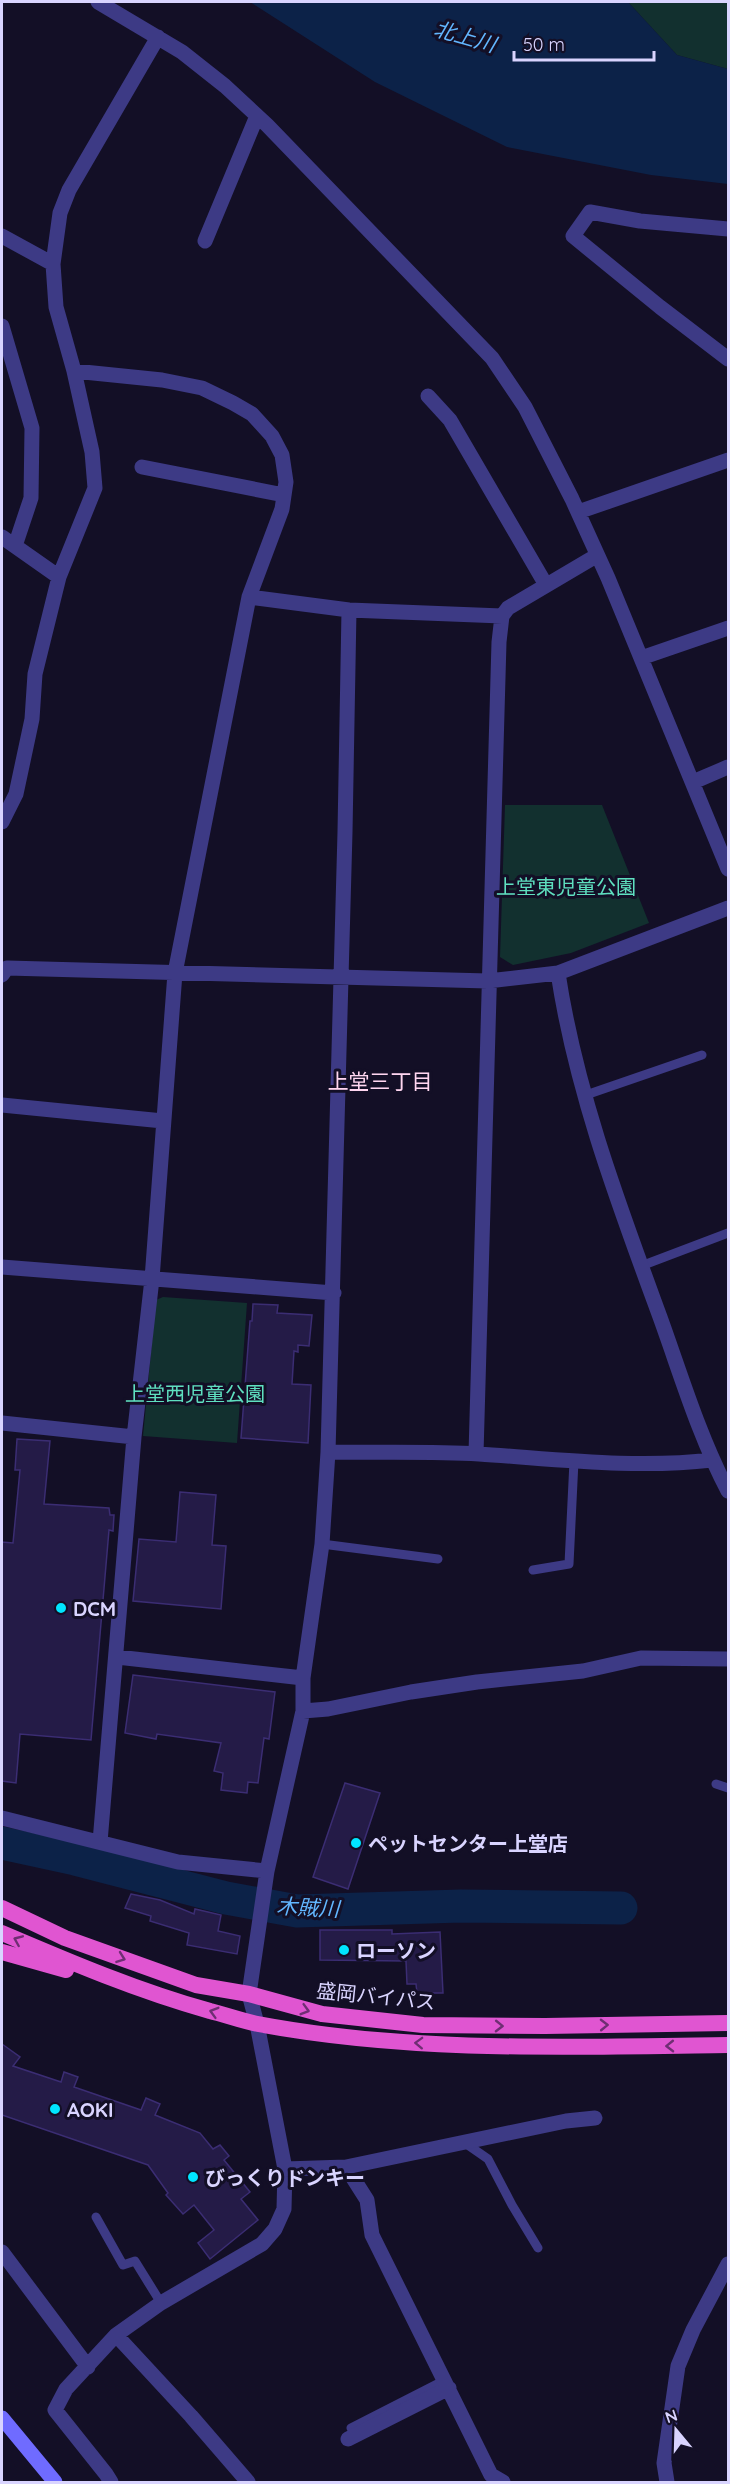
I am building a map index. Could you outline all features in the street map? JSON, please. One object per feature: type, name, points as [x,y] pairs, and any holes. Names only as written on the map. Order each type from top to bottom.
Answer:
[{"type":"highway","name":"盛岡バイパス","points":[[2,1908],[66,1938],[195,1985],[249,1994],[322,2014],[423,2025],[729,2023]]},
{"type":"highway","points":[[2,1933],[81,1967],[171,2000]]},
{"type":"highway","points":[[2,1952],[257,2024],[395,2042],[519,2048],[729,2045]]},
{"type":"main road","points":[[2,2418],[55,2482]]},
{"type":"street","points":[[98,2],[158,37],[225,86],[257,116],[492,358],[525,407],[578,512],[596,556],[608,578],[729,869]]},
{"type":"street","points":[[2,822],[16,794],[32,719],[35,674],[59,576],[95,488],[92,452],[74,371],[56,307],[53,264],[60,213],[69,190],[158,37]]},
{"type":"street","points":[[205,241],[257,116]]},
{"type":"street","points":[[729,229],[640,222],[590,212],[573,236],[660,307],[729,359]]},
{"type":"street","points":[[2,236],[53,264]]},
{"type":"street","points":[[2,326],[32,428],[31,498],[15,546]]},
{"type":"street","points":[[74,371],[162,380],[202,388],[252,414],[272,436],[282,455],[286,482],[282,509],[249,597],[175,973],[152,1279],[134,1437],[100,1842]]},
{"type":"street","points":[[428,396],[450,420],[546,585]]},
{"type":"street","points":[[578,512],[729,460]]},
{"type":"street","points":[[142,467],[284,495]]},
{"type":"street","points":[[2,537],[59,576]]},
{"type":"street","points":[[476,1454],[498,642],[502,616],[508,608],[596,556]]},
{"type":"street","points":[[249,597],[349,610],[502,616]]},
{"type":"street","points":[[111,2482],[55,2410],[66,2389],[116,2335],[161,2303],[262,2244],[274,2229],[284,2209],[285,2169],[249,1994],[267,1871],[303,1711],[303,1678],[322,1544],[334,1293],[349,610]]},
{"type":"street","points":[[641,658],[729,628]]},
{"type":"street","points":[[693,782],[729,767]]},
{"type":"street","points":[[2,975],[6,968],[488,981],[558,973],[729,908]]},
{"type":"street","points":[[558,973],[566,1028],[584,1096],[641,1266],[712,1460],[729,1491]]},
{"type":"street","points":[[2,1106],[164,1121]]},
{"type":"street","points":[[2,1267],[334,1293]]},
{"type":"street","points":[[2,1423],[134,1437]]},
{"type":"street","points":[[328,1452],[476,1454],[574,1461],[677,1464],[712,1460]]},
{"type":"street","points":[[117,1657],[303,1678]]},
{"type":"street","points":[[303,1711],[328,1709],[444,1687],[583,1671],[641,1658],[729,1659]]},
{"type":"street","points":[[2,1818],[178,1862],[267,1871]]},
{"type":"street","points":[[285,2169],[346,2167],[566,2121],[595,2118]]},
{"type":"street","points":[[346,2167],[367,2200],[372,2235],[491,2475],[502,2482]]},
{"type":"street","points":[[2,2252],[88,2367]]},
{"type":"street","points":[[667,2482],[663,2463],[678,2366],[693,2330],[729,2264]]},
{"type":"street","points":[[116,2335],[248,2482]]},
{"type":"street","points":[[349,2433],[447,2384]]},
{"type":"lane","points":[[584,1096],[702,1055]]},
{"type":"lane","points":[[641,1266],[728,1233]]},
{"type":"lane","points":[[533,1570],[569,1564],[574,1461]]},
{"type":"lane","points":[[322,1544],[438,1558]]},
{"type":"lane","points":[[716,1784],[729,1788]]},
{"type":"lane","points":[[465,2143],[488,2158],[512,2205],[538,2248]]},
{"type":"lane","points":[[96,2217],[123,2265],[135,2260],[161,2303]]},
{"type":"green space","points":[[628,2],[728,2],[728,69],[677,55]]},
{"type":"green space","name":"上堂東児童公園","points":[[505,805],[602,805],[649,923],[571,953],[513,965],[500,957]]},
{"type":"green space","name":"上堂西児童公園","points":[[163,1297],[247,1303],[237,1443],[143,1436],[156,1300]]},
{"type":"water","name":"北上川","points":[[250,2],[628,2],[677,55],[728,69],[728,184],[651,175],[507,147],[375,82]]},
{"type":"building","points":[[253,1304],[278,1305],[277,1313],[312,1315],[309,1346],[298,1345],[298,1352],[294,1351],[292,1384],[311,1385],[308,1443],[241,1438]]},
{"type":"building","points":[[17,1439],[50,1441],[44,1504],[109,1508],[110,1515],[114,1515],[113,1531],[109,1530],[91,1740],[20,1734],[16,1783],[2,1781],[2,1542],[13,1543],[20,1470],[15,1470]]},
{"type":"building","points":[[180,1492],[216,1495],[212,1545],[226,1546],[221,1609],[133,1601],[139,1539],[176,1542]]},
{"type":"building","points":[[133,1675],[275,1692],[269,1739],[264,1738],[258,1783],[248,1782],[247,1793],[221,1790],[223,1773],[214,1771],[221,1743],[157,1734],[156,1739],[125,1733]]},
{"type":"building","points":[[345,1783],[380,1793],[348,1889],[313,1877]]},
{"type":"building","points":[[131,1894],[160,1900],[194,1914],[195,1909],[221,1915],[218,1931],[240,1936],[237,1954],[187,1945],[189,1933],[150,1921],[151,1916],[125,1908]]},
{"type":"building","points":[[320,1930],[392,1930],[392,1934],[440,1932],[443,1993],[417,1993],[416,1984],[407,1984],[406,1961],[320,1960]]},
{"type":"building","points":[[2,2044],[20,2057],[13,2066],[61,2082],[64,2072],[78,2077],[74,2087],[141,2110],[146,2098],[160,2104],[155,2115],[200,2133],[213,2149],[220,2145],[229,2156],[224,2160],[250,2192],[241,2199],[258,2220],[210,2259],[198,2243],[214,2230],[194,2205],[183,2214],[166,2195],[168,2193],[148,2165],[2,2115]]},
{"type":"waterway","name":"木賊川","points":[[2,1843],[75,1859],[226,1898],[297,1911],[461,1906],[621,1908]]},
{"type":"place","name":"DCM","points":[[61,1608]]},
{"type":"place","name":"ペットセンター上堂店","points":[[356,1843]]},
{"type":"place","name":"ローソン","points":[[344,1950]]},
{"type":"place","name":"AOKI","points":[[55,2109]]},
{"type":"place","name":"びっくりドンキー","points":[[193,2177]]},
{"type":"district","name":"上堂三丁目","points":[[380,1081]]}]
